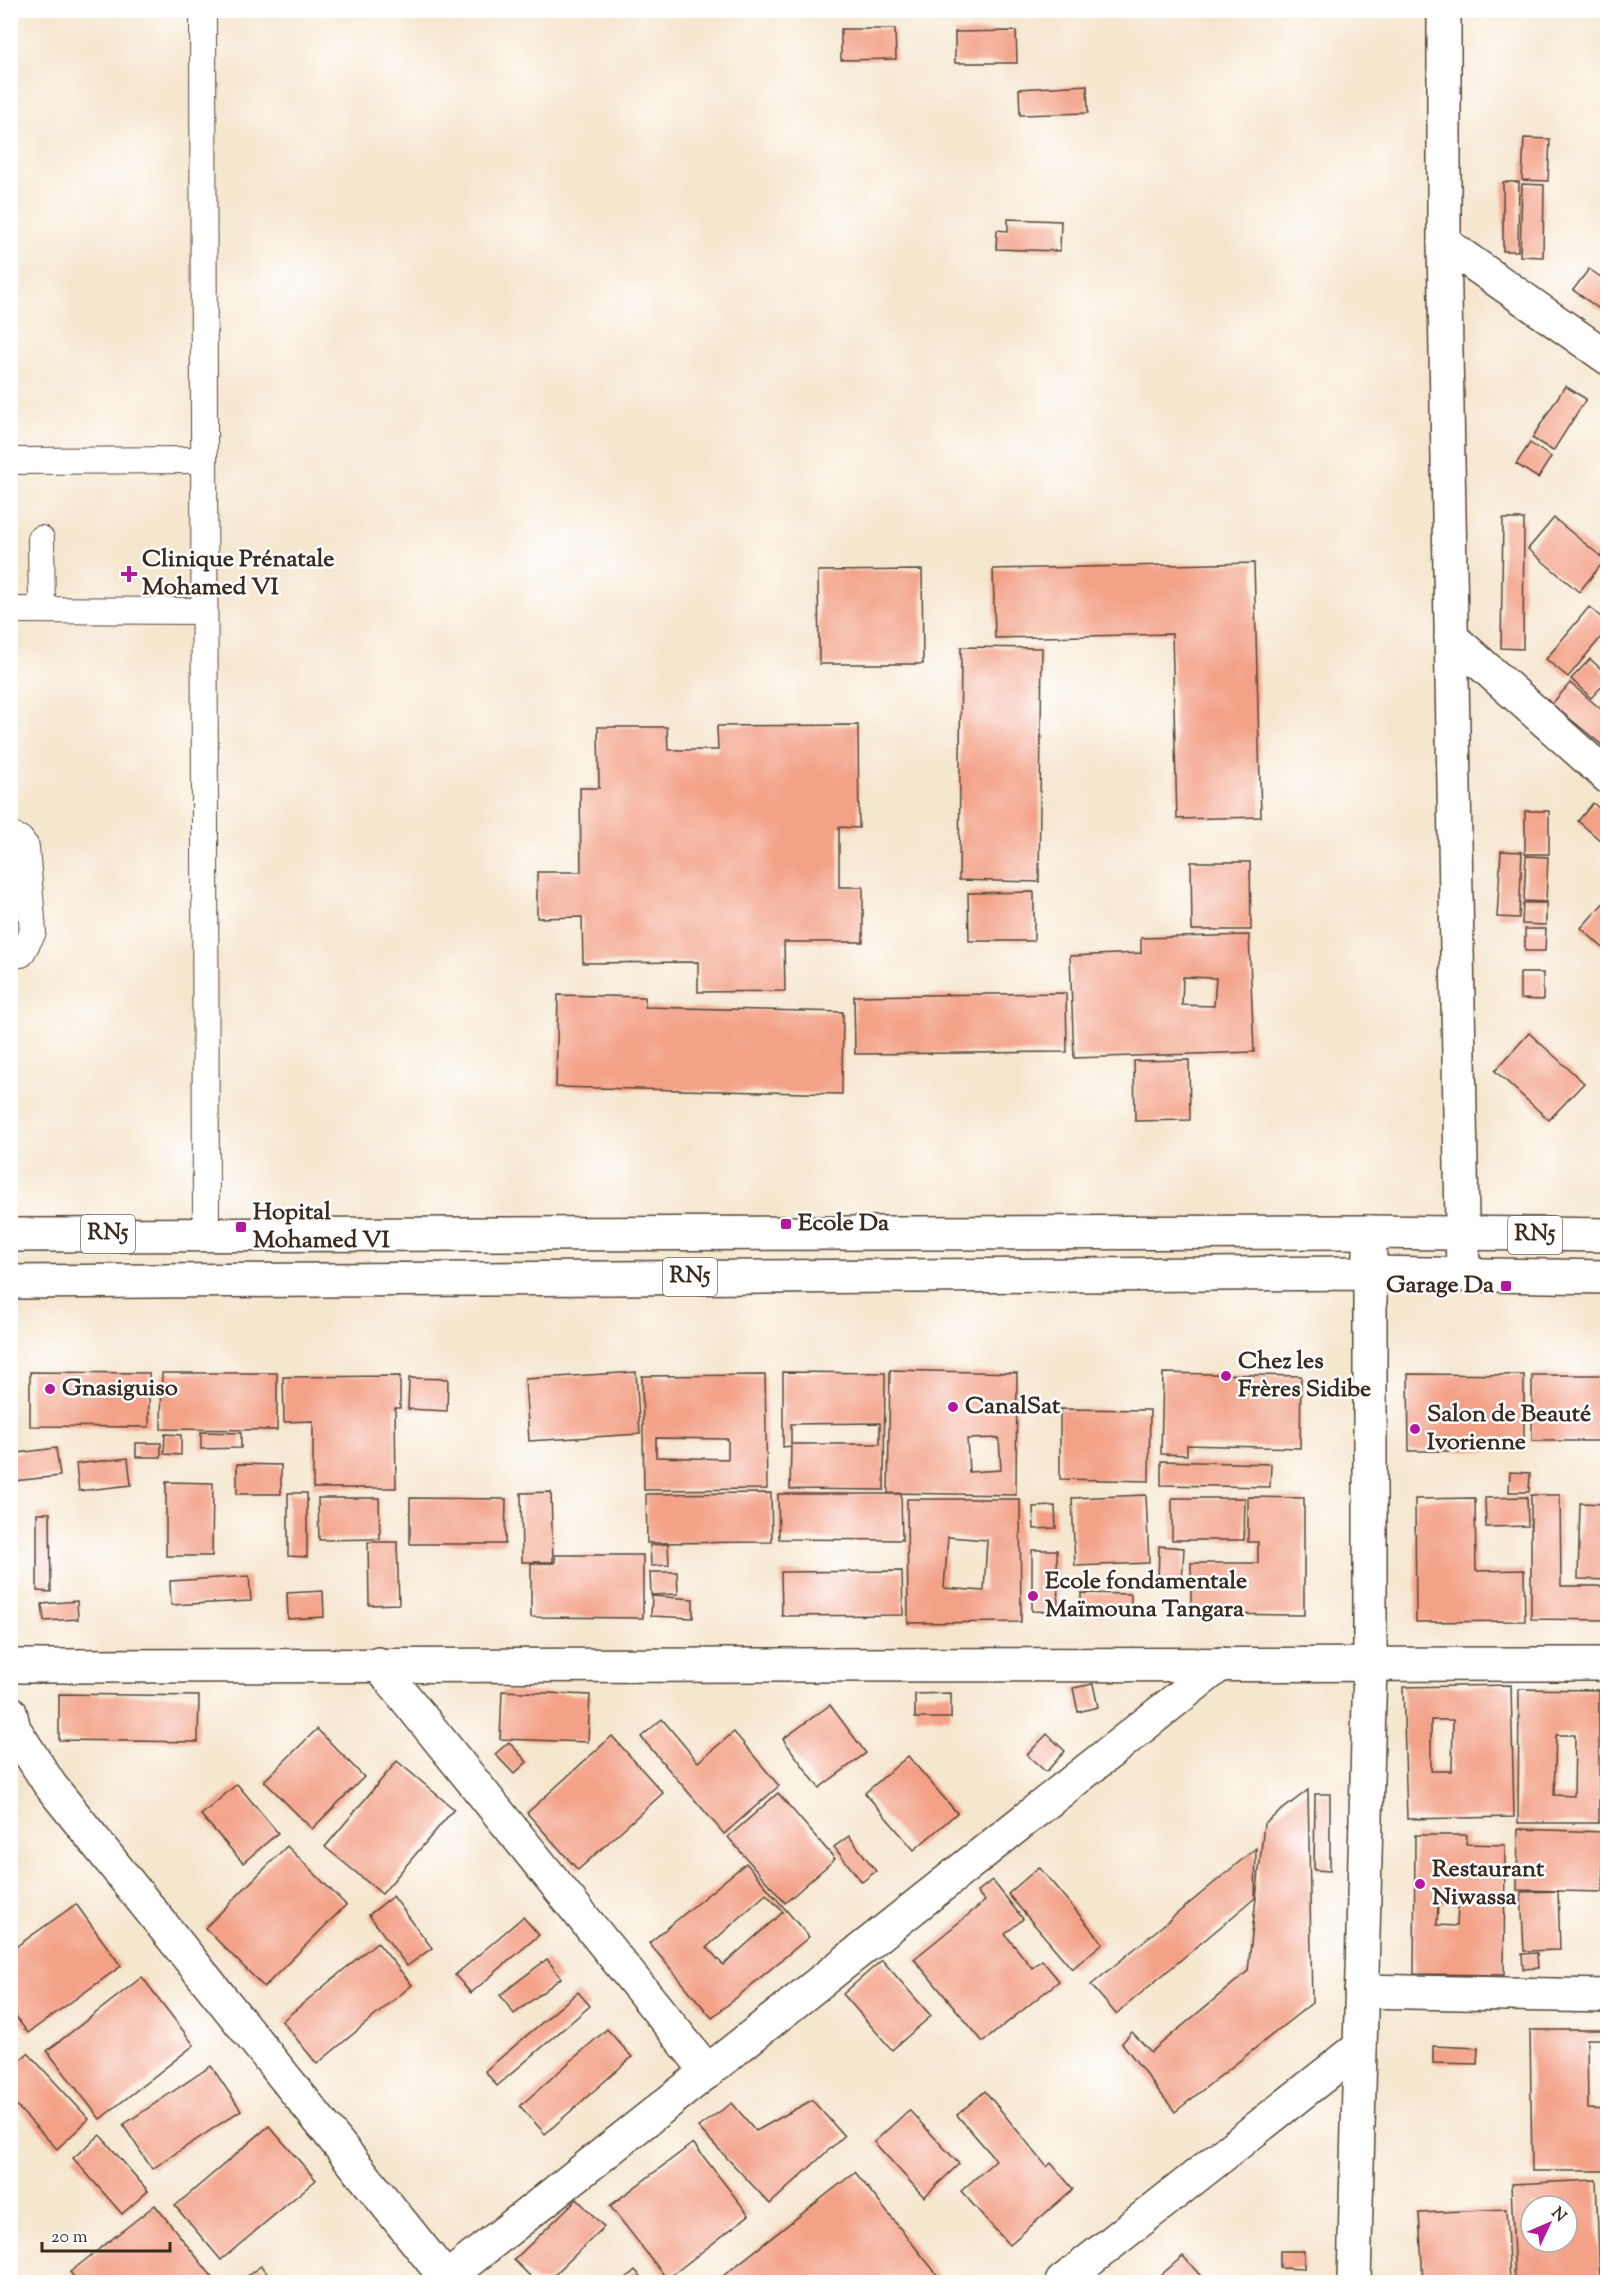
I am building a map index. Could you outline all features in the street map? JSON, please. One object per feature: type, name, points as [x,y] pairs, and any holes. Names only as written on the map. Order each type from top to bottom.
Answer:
[{"type":"main road","points":[[1444,10],[1444,243],[1463,1275]]},
{"type":"main road","points":[[1444,243],[1608,358]]},
{"type":"main road","points":[[1451,637],[1608,777]]},
{"type":"main road","points":[[1354,2283],[1370,1664],[1370,1232]]},
{"type":"main road","name":"RN5","points":[[10,1235],[1370,1232],[1608,1235]]},
{"type":"main road","name":"RN5","points":[[10,1282],[1370,1273],[1608,1277]]},
{"type":"main road","points":[[378,1664],[708,2072]]},
{"type":"main road","points":[[10,1712],[14,1728],[50,1785],[446,2281],[1221,1664]]},
{"type":"main road","points":[[10,1666],[1608,1664]]},
{"type":"main road","points":[[1361,1991],[1608,1996]]},
{"type":"main road","points":[[1062,2283],[1360,2047]]},
{"type":"lane","points":[[203,10],[206,1234]]},
{"type":"lane","points":[[10,461],[204,460]]},
{"type":"lane","points":[[41,539],[42,610]]},
{"type":"lane","points":[[10,610],[204,611]]},
{"type":"lane","points":[[10,835],[21,839],[26,847],[33,933],[21,954],[10,954]]},
{"type":"building","points":[[841,29],[895,29],[896,59],[841,60]]},
{"type":"building","points":[[1016,31],[1017,63],[955,63],[955,32]]},
{"type":"building","points":[[1087,85],[1088,113],[1020,115],[1019,89]]},
{"type":"building","points":[[1524,138],[1550,139],[1548,181],[1522,180]]},
{"type":"building","points":[[1503,182],[1519,182],[1518,251],[1503,251]]},
{"type":"building","points":[[1522,184],[1544,185],[1543,257],[1520,256]]},
{"type":"building","points":[[1008,219],[1061,221],[1060,251],[996,249],[997,230],[1008,231]]},
{"type":"building","points":[[1589,269],[1608,282],[1608,315],[1573,290]]},
{"type":"building","points":[[1565,386],[1586,399],[1553,451],[1532,438]]},
{"type":"building","points":[[1530,443],[1551,457],[1538,478],[1516,464]]},
{"type":"building","points":[[1554,518],[1605,560],[1579,592],[1528,549]]},
{"type":"building","points":[[1503,519],[1524,519],[1523,649],[1501,648]]},
{"type":"building","points":[[1254,563],[1261,817],[1177,819],[1172,634],[995,638],[993,569]]},
{"type":"building","points":[[922,570],[923,664],[819,664],[818,571]]},
{"type":"building","points":[[1589,607],[1608,623],[1608,629],[1568,677],[1546,659]]},
{"type":"building","points":[[961,647],[1042,648],[1039,882],[959,880]]},
{"type":"building","points":[[1590,659],[1608,675],[1608,680],[1591,698],[1571,679]]},
{"type":"building","points":[[1570,683],[1608,715],[1608,750],[1552,704]]},
{"type":"building","points":[[858,725],[859,828],[839,827],[839,887],[863,887],[863,942],[784,942],[785,991],[698,992],[698,962],[583,963],[582,917],[537,918],[537,872],[581,872],[580,788],[599,788],[598,727],[667,727],[668,750],[718,750],[717,726]]},
{"type":"building","points":[[1593,803],[1608,816],[1608,847],[1578,821]]},
{"type":"building","points":[[1525,811],[1549,811],[1549,854],[1525,854]]},
{"type":"building","points":[[1501,851],[1522,852],[1519,918],[1497,917]]},
{"type":"building","points":[[1526,856],[1548,857],[1546,902],[1524,901]]},
{"type":"building","points":[[1191,862],[1250,862],[1251,930],[1192,930]]},
{"type":"building","points":[[1034,892],[1034,941],[969,941],[968,893]]},
{"type":"building","points":[[1608,898],[1608,943],[1603,948],[1581,928]]},
{"type":"building","points":[[1523,903],[1546,903],[1546,925],[1522,924]]},
{"type":"building","points":[[1525,929],[1546,929],[1545,951],[1525,951]]},
{"type":"building","points":[[1249,935],[1254,1052],[1074,1058],[1070,956],[1141,953],[1141,938]],"holes":[[[1183,977],[1216,978],[1214,1006],[1182,1005]]]},
{"type":"building","points":[[1520,973],[1543,973],[1543,1000],[1520,999]]},
{"type":"building","points":[[1066,993],[1067,1052],[855,1054],[854,996]]},
{"type":"building","points":[[558,995],[645,997],[645,1007],[843,1012],[842,1094],[556,1087]]},
{"type":"building","points":[[1529,1033],[1584,1083],[1549,1120],[1495,1071]]},
{"type":"building","points":[[1189,1060],[1190,1120],[1135,1121],[1134,1061]]},
{"type":"building","points":[[890,1370],[1017,1373],[1016,1495],[888,1493]],"holes":[[[999,1438],[1001,1470],[969,1472],[967,1439]]]},
{"type":"building","points":[[30,1372],[149,1373],[149,1427],[30,1426]]},
{"type":"building","points":[[636,1372],[640,1434],[529,1441],[525,1379]]},
{"type":"building","points":[[783,1372],[885,1373],[884,1490],[790,1489],[791,1446],[783,1447]],"holes":[[[880,1423],[880,1444],[791,1444],[791,1424]]]},
{"type":"building","points":[[162,1373],[277,1373],[277,1430],[161,1429]]},
{"type":"building","points":[[1163,1373],[1301,1376],[1300,1448],[1187,1445],[1187,1455],[1161,1454]]},
{"type":"building","points":[[1408,1374],[1524,1375],[1524,1451],[1409,1451]]},
{"type":"building","points":[[765,1375],[767,1489],[644,1490],[642,1376]],"holes":[[[656,1438],[728,1439],[728,1459],[656,1457]]]},
{"type":"building","points":[[1532,1375],[1608,1375],[1608,1441],[1532,1441]]},
{"type":"building","points":[[400,1376],[400,1408],[395,1408],[396,1488],[313,1488],[313,1421],[284,1422],[283,1377]]},
{"type":"building","points":[[409,1378],[448,1379],[447,1411],[408,1409]]},
{"type":"building","points":[[1060,1409],[1150,1410],[1149,1481],[1060,1479]]},
{"type":"building","points":[[201,1432],[241,1433],[241,1448],[201,1449]]},
{"type":"building","points":[[165,1434],[181,1435],[181,1455],[164,1454]]},
{"type":"building","points":[[136,1443],[161,1443],[161,1457],[136,1457]]},
{"type":"building","points":[[56,1448],[60,1476],[14,1481],[10,1454]]},
{"type":"building","points":[[128,1458],[131,1485],[79,1491],[76,1464]]},
{"type":"building","points":[[1161,1461],[1271,1464],[1270,1487],[1161,1485]]},
{"type":"building","points":[[237,1464],[281,1465],[281,1494],[237,1494]]},
{"type":"building","points":[[1510,1472],[1530,1473],[1529,1492],[1509,1492]]},
{"type":"building","points":[[166,1482],[213,1483],[212,1556],[166,1556]]},
{"type":"building","points":[[551,1492],[553,1562],[522,1562],[521,1493]]},
{"type":"building","points":[[288,1493],[307,1493],[307,1557],[288,1556]]},
{"type":"building","points":[[771,1493],[772,1542],[647,1543],[646,1494]]},
{"type":"building","points":[[778,1494],[901,1494],[902,1540],[779,1539]]},
{"type":"building","points":[[1146,1495],[1149,1563],[1075,1566],[1072,1498]]},
{"type":"building","points":[[1531,1495],[1560,1495],[1561,1586],[1608,1586],[1608,1620],[1531,1619]]},
{"type":"building","points":[[1248,1497],[1304,1498],[1304,1615],[1191,1614],[1191,1563],[1258,1563],[1258,1542],[1248,1542]]},
{"type":"building","points":[[1527,1497],[1528,1526],[1486,1527],[1485,1498]]},
{"type":"building","points":[[318,1498],[379,1498],[380,1539],[319,1540]]},
{"type":"building","points":[[410,1498],[506,1499],[505,1544],[410,1544]]},
{"type":"building","points":[[1172,1498],[1245,1498],[1244,1540],[1172,1540]]},
{"type":"building","points":[[1475,1498],[1476,1571],[1524,1570],[1525,1621],[1416,1622],[1415,1499]]},
{"type":"building","points":[[907,1499],[1020,1499],[1021,1622],[908,1623]],"holes":[[[948,1537],[987,1540],[984,1591],[944,1588]]]},
{"type":"building","points":[[1580,1503],[1608,1504],[1608,1580],[1578,1579]]},
{"type":"building","points":[[1055,1506],[1056,1528],[1034,1529],[1033,1507]]},
{"type":"building","points":[[37,1513],[50,1513],[51,1592],[37,1591]]},
{"type":"building","points":[[368,1542],[397,1542],[399,1604],[369,1605]]},
{"type":"building","points":[[668,1544],[669,1565],[651,1566],[650,1545]]},
{"type":"building","points":[[1159,1546],[1184,1548],[1182,1582],[1158,1582]]},
{"type":"building","points":[[1032,1550],[1057,1550],[1058,1612],[1032,1611]]},
{"type":"building","points":[[555,1555],[643,1555],[643,1618],[531,1617],[531,1563],[555,1563]]},
{"type":"building","points":[[902,1571],[903,1615],[782,1616],[781,1572]]},
{"type":"building","points":[[650,1572],[677,1572],[678,1594],[651,1595]]},
{"type":"building","points":[[249,1576],[251,1601],[171,1605],[170,1581]]},
{"type":"building","points":[[323,1591],[324,1617],[288,1619],[287,1593]]},
{"type":"building","points":[[1081,1593],[1131,1594],[1131,1615],[1081,1614]]},
{"type":"building","points":[[652,1596],[693,1599],[693,1618],[651,1616]]},
{"type":"building","points":[[77,1601],[78,1619],[44,1621],[42,1604]]},
{"type":"building","points":[[1603,1682],[1608,1682],[1608,1728],[1603,1728]]},
{"type":"building","points":[[1093,1684],[1098,1707],[1078,1712],[1073,1688]]},
{"type":"building","points":[[1511,1685],[1514,1817],[1407,1819],[1403,1687]],"holes":[[[1431,1720],[1453,1720],[1452,1771],[1431,1771]]]},
{"type":"building","points":[[1519,1689],[1599,1690],[1599,1823],[1518,1823]],"holes":[[[1556,1735],[1575,1735],[1574,1796],[1554,1795]]]},
{"type":"building","points":[[502,1691],[590,1695],[588,1742],[500,1739]]},
{"type":"building","points":[[951,1693],[951,1718],[915,1718],[915,1694]]},
{"type":"building","points":[[59,1694],[199,1696],[198,1742],[59,1740]]},
{"type":"building","points":[[830,1705],[866,1753],[819,1788],[783,1739]]},
{"type":"building","points":[[662,1719],[698,1762],[734,1732],[779,1786],[724,1834],[641,1737]]},
{"type":"building","points":[[317,1729],[364,1777],[312,1829],[264,1781]]},
{"type":"building","points":[[1047,1734],[1065,1751],[1046,1772],[1027,1755]]},
{"type":"building","points":[[612,1736],[663,1793],[578,1870],[527,1813]]},
{"type":"building","points":[[509,1742],[527,1762],[514,1774],[495,1754]]},
{"type":"building","points":[[908,1756],[957,1813],[914,1850],[865,1793]]},
{"type":"building","points":[[397,1761],[454,1809],[382,1894],[325,1847]]},
{"type":"building","points":[[237,1784],[278,1833],[243,1863],[201,1815]]},
{"type":"building","points":[[1308,1790],[1312,2003],[1175,2112],[1122,2043],[1132,2032],[1151,2052],[1248,1971],[1264,1824]]},
{"type":"building","points":[[778,1793],[835,1859],[785,1903],[728,1837]]},
{"type":"building","points":[[1315,1794],[1330,1794],[1330,1871],[1314,1870]]},
{"type":"building","points":[[1518,1829],[1604,1832],[1602,1892],[1517,1890]]},
{"type":"building","points":[[1415,1835],[1467,1835],[1466,1844],[1505,1845],[1504,1975],[1414,1974]],"holes":[[[1438,1903],[1458,1904],[1457,1926],[1437,1925]]]},
{"type":"building","points":[[849,1836],[876,1871],[862,1882],[834,1847]]},
{"type":"building","points":[[287,1846],[346,1905],[264,1987],[205,1928]]},
{"type":"building","points":[[1256,1848],[1255,1898],[1116,2014],[1091,1985]]},
{"type":"building","points":[[746,1863],[809,1937],[712,2018],[649,1943]],"holes":[[[766,1894],[783,1912],[723,1965],[707,1947]]]},
{"type":"building","points":[[1039,1867],[1103,1943],[1072,1969],[1008,1894]]},
{"type":"building","points":[[992,1880],[1023,1919],[1005,1934],[1032,1968],[1042,1960],[1059,1981],[983,2042],[914,1959],[985,1901],[977,1892]]},
{"type":"building","points":[[1558,1891],[1560,1950],[1524,1951],[1521,1892]]},
{"type":"building","points":[[393,1896],[432,1948],[407,1966],[369,1915]]},
{"type":"building","points":[[76,1904],[121,1966],[28,2033],[10,2009],[10,1951]]},
{"type":"building","points":[[523,1917],[539,1935],[471,1993],[455,1975]]},
{"type":"building","points":[[377,1942],[412,1985],[317,2064],[282,2021]]},
{"type":"building","points":[[1537,1953],[1538,1968],[1523,1969],[1522,1954]]},
{"type":"building","points":[[547,1959],[561,1978],[514,2014],[500,1995]]},
{"type":"building","points":[[882,1960],[931,2016],[892,2050],[843,1994]]},
{"type":"building","points":[[142,1977],[194,2045],[100,2119],[47,2051]]},
{"type":"building","points":[[578,1992],[590,2006],[497,2086],[485,2071]]},
{"type":"building","points":[[607,2029],[632,2057],[545,2134],[520,2106]]},
{"type":"building","points":[[1530,2030],[1608,2030],[1608,2039],[1587,2039],[1588,2109],[1608,2110],[1608,2171],[1532,2171]]},
{"type":"building","points":[[1433,2046],[1478,2048],[1477,2064],[1433,2063]]},
{"type":"building","points":[[28,2053],[89,2119],[57,2149],[10,2099],[10,2069]]},
{"type":"building","points":[[211,2066],[241,2110],[152,2169],[123,2125]]},
{"type":"building","points":[[985,2091],[1047,2167],[1051,2163],[1073,2189],[1009,2245],[961,2191],[996,2160],[957,2115]]},
{"type":"building","points":[[812,2100],[844,2136],[770,2204],[698,2127],[732,2103],[756,2131]]},
{"type":"building","points":[[909,2110],[959,2164],[924,2197],[874,2142]]},
{"type":"building","points":[[269,2126],[316,2180],[221,2260],[175,2206]]},
{"type":"building","points":[[100,2135],[148,2191],[122,2214],[73,2158]]},
{"type":"building","points":[[693,2143],[749,2215],[667,2279],[610,2206]]},
{"type":"building","points":[[855,2172],[943,2282],[729,2282],[723,2276]]},
{"type":"building","points":[[1596,2180],[1600,2282],[1515,2282],[1511,2184]]},
{"type":"building","points":[[577,2199],[604,2227],[547,2282],[536,2282],[514,2260]]},
{"type":"building","points":[[155,2205],[214,2279],[209,2282],[78,2282],[70,2272]]},
{"type":"building","points":[[1506,2209],[1510,2282],[1423,2282],[1419,2213]]},
{"type":"building","points":[[1280,2251],[1304,2251],[1304,2269],[1280,2268]]},
{"type":"building","points":[[1183,2256],[1206,2282],[1153,2282]]},
{"type":"building","points":[[261,2266],[274,2282],[239,2282]]},
{"type":"building","points":[[635,2270],[646,2282],[622,2282]]},
{"type":"place","name":"Clinique Prénatale Mohamed VI","points":[[129,574]]},
{"type":"place","name":"Ecole Da","points":[[786,1224]]},
{"type":"place","name":"Hopital Mohamed VI","points":[[241,1227]]},
{"type":"place","name":"Garage Da","points":[[1506,1286]]},
{"type":"place","name":"Chez les Frères Sidibe","points":[[1226,1376]]},
{"type":"place","name":"Gnasiguiso","points":[[50,1389]]},
{"type":"place","name":"CanalSat","points":[[953,1407]]},
{"type":"place","name":"Salon de Beauté Ivorienne","points":[[1415,1429]]},
{"type":"place","name":"Ecole fondamentale Maïmouna Tangara","points":[[1033,1596]]},
{"type":"place","name":"Restaurant Niwassa","points":[[1420,1884]]}]
